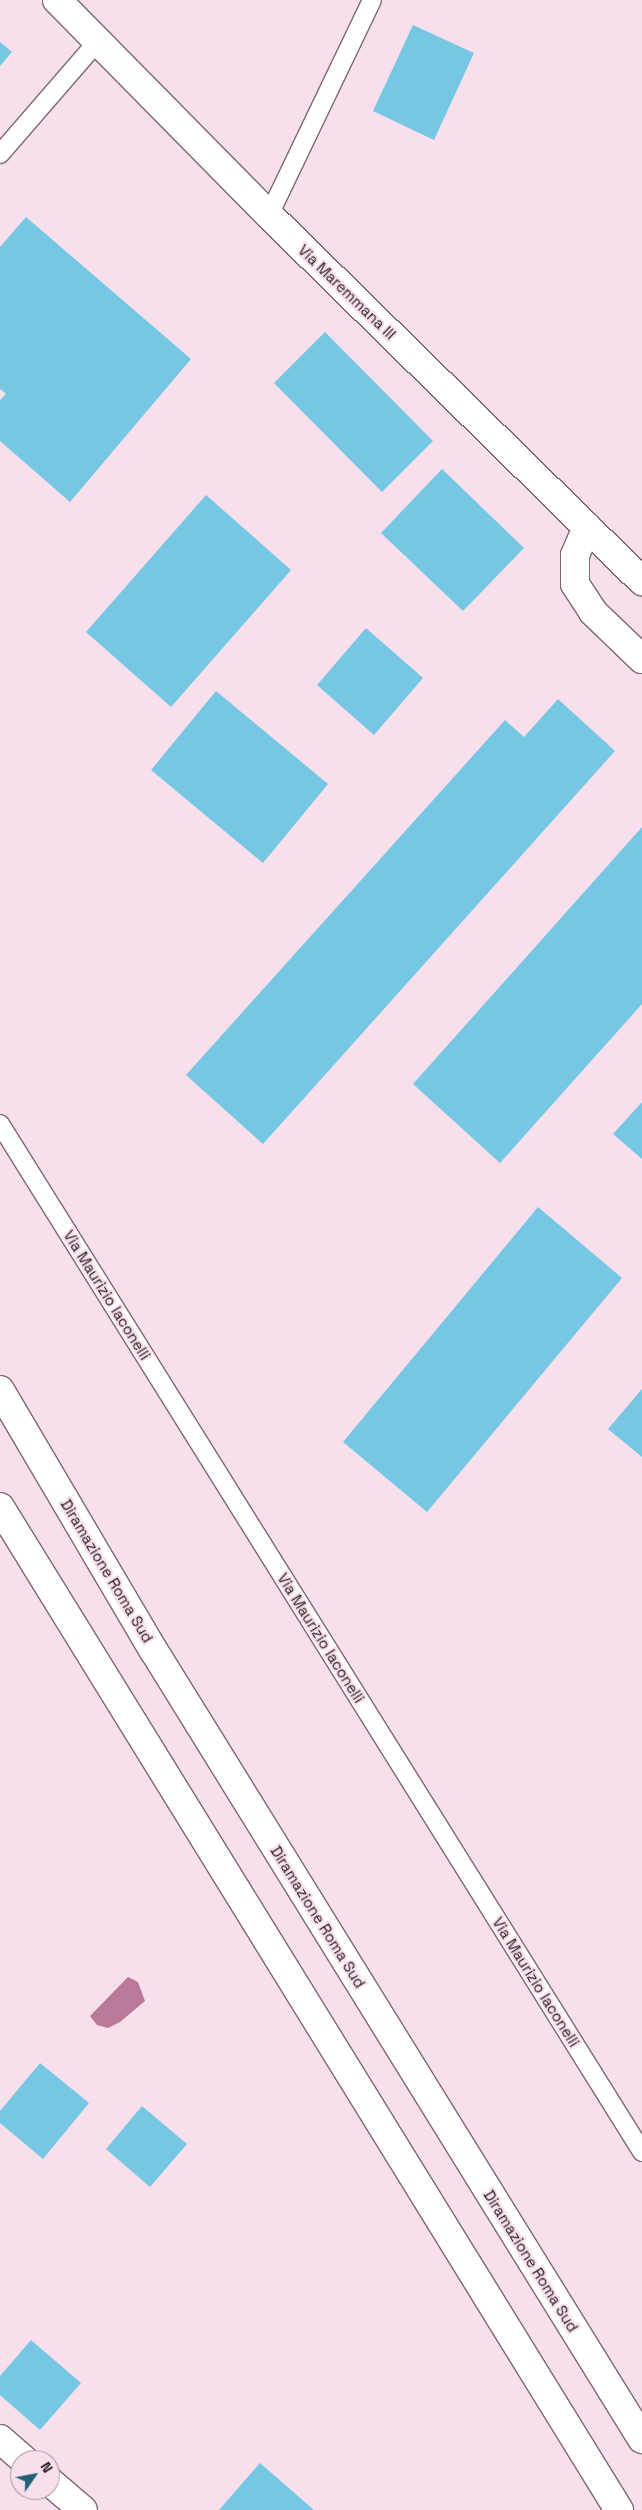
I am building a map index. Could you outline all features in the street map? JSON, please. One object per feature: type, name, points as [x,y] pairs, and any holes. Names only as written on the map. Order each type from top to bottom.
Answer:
[{"type":"main road","name":"Via Maremmana III","points":[[57,0],[269,216],[642,581]]},
{"type":"main road","points":[[587,527],[575,555],[575,584],[593,612],[642,659]]},
{"type":"main road","name":"Diramazione Roma Sud","points":[[0,1390],[154,1651],[642,2440]]},
{"type":"main road","points":[[0,1507],[619,2510]]},
{"type":"main road","points":[[0,2439],[13,2450]]},
{"type":"main road","points":[[60,2490],[83,2510]]},
{"type":"lane","points":[[269,216],[372,0]]},
{"type":"lane","points":[[0,154],[98,41]]},
{"type":"lane","name":"Via Maurizio Iaconelli","points":[[0,1124],[642,2152]]},
{"type":"shaded area","points":[[128,1977],[138,1982],[145,2001],[120,2022],[108,2028],[97,2025],[90,2016]]},
{"type":"building","points":[[413,25],[474,53],[434,140],[373,111]]},
{"type":"building","points":[[0,42],[12,52],[0,66]]},
{"type":"building","points":[[26,217],[191,359],[70,502],[0,441],[0,400],[6,394],[0,389],[0,247]]},
{"type":"building","points":[[325,332],[433,441],[382,492],[274,383]]},
{"type":"building","points":[[442,469],[524,548],[463,611],[381,533]]},
{"type":"building","points":[[206,495],[291,570],[171,707],[86,632]]},
{"type":"building","points":[[366,628],[423,678],[374,735],[317,685]]},
{"type":"building","points":[[216,691],[328,784],[263,863],[151,770]]},
{"type":"building","points":[[558,699],[615,751],[263,1144],[186,1075],[505,720],[524,737]]},
{"type":"building","points":[[642,827],[642,1004],[500,1163],[413,1084]]},
{"type":"building","points":[[642,1102],[642,1159],[613,1134]]},
{"type":"building","points":[[538,1207],[622,1278],[427,1512],[343,1442]]},
{"type":"building","points":[[642,1389],[642,1457],[608,1429]]},
{"type":"building","points":[[40,2063],[89,2103],[43,2159],[0,2123],[0,2111]]},
{"type":"building","points":[[142,2106],[187,2144],[150,2187],[106,2149]]},
{"type":"building","points":[[31,2340],[81,2383],[40,2430],[0,2395],[0,2376]]},
{"type":"building","points":[[260,2463],[314,2510],[219,2510]]}]
